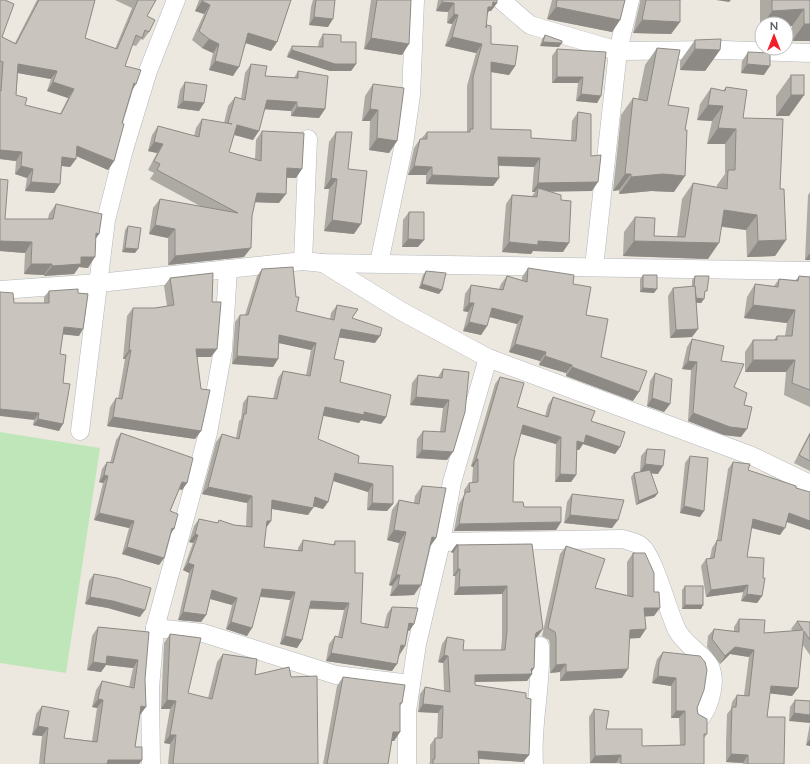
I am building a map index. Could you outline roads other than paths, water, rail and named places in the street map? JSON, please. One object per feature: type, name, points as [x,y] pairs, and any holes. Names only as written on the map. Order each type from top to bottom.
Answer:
[{"type":"street","points":[[80,431],[106,220],[123,153],[148,71],[176,0]]},
{"type":"street","points":[[379,263],[404,144],[411,94],[415,0]]},
{"type":"street","points":[[501,0],[530,25],[618,51],[724,50],[810,53]]},
{"type":"street","points":[[594,267],[618,51],[630,0]]},
{"type":"street","points":[[303,261],[308,139]]},
{"type":"street","points":[[0,290],[99,283],[303,261],[322,263],[810,271]]},
{"type":"street","points":[[322,263],[402,311],[488,358],[752,456],[810,484]]},
{"type":"street","points":[[151,764],[150,688],[155,628],[208,433],[223,350],[227,312],[228,269]]},
{"type":"street","points":[[407,764],[407,711],[418,644],[441,542],[452,482],[488,358]]},
{"type":"street","points":[[441,542],[623,539],[641,546],[650,560],[677,631],[688,646],[706,661],[711,669],[713,682],[710,700],[702,716]]},
{"type":"street","points":[[155,628],[203,633],[336,675],[411,684]]},
{"type":"street","points":[[534,764],[535,710],[541,670],[540,646]]}]
